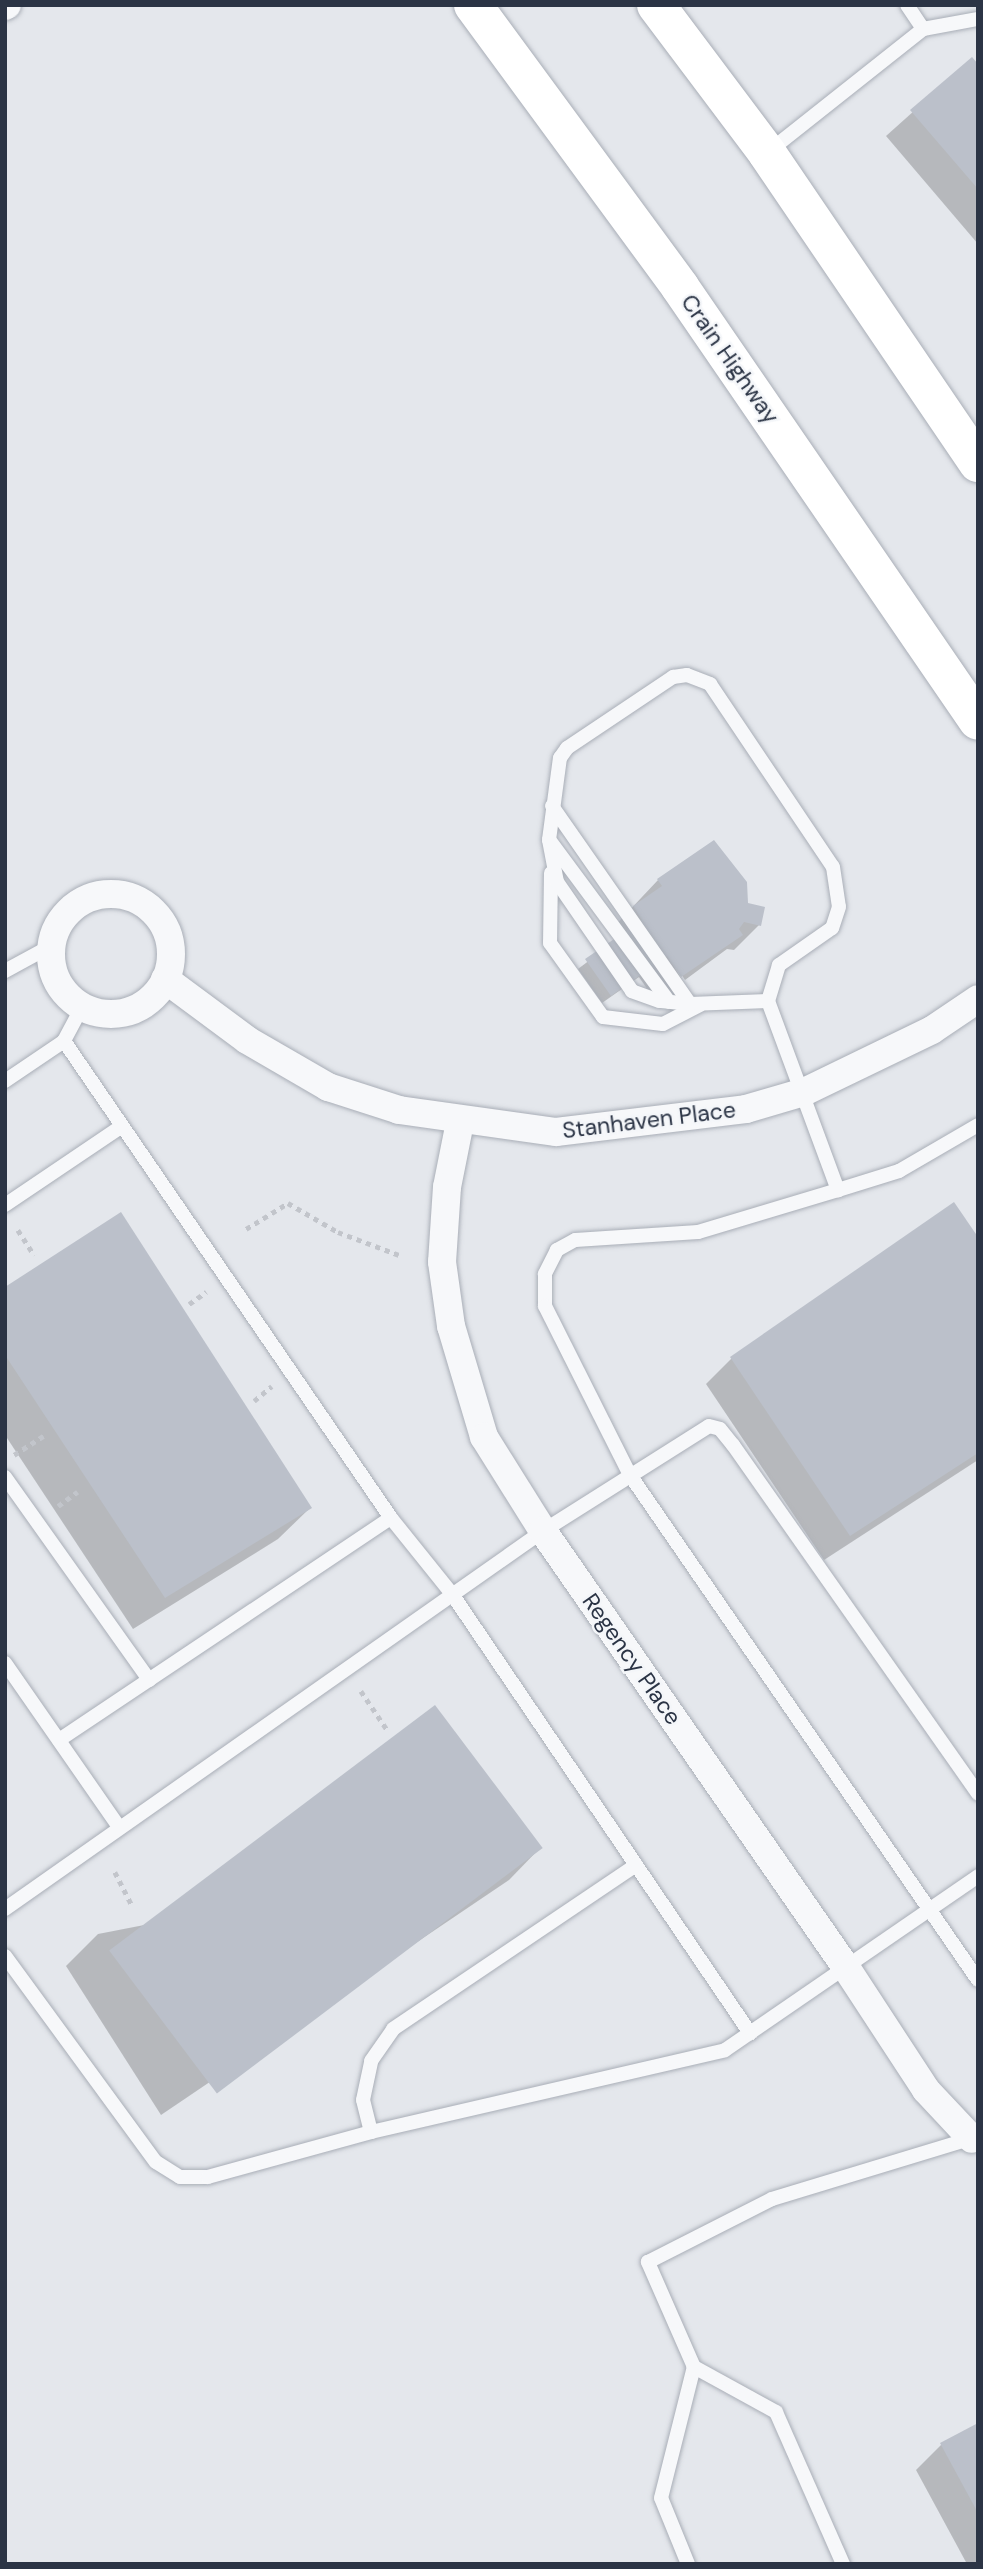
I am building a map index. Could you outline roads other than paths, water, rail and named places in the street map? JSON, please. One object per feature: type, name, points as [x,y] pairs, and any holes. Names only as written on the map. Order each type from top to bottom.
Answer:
[{"type":"highway","name":"Crain Highway","points":[[473,5],[680,287],[978,720]]},
{"type":"highway","points":[[656,5],[767,153],[978,463]]},
{"type":"street","points":[[127,896],[160,920],[169,939],[165,979],[155,996],[120,1014],[82,1007],[57,982],[51,946],[64,918],[87,899],[127,896]]},
{"type":"street","name":"Stanhaven Place","points":[[165,979],[247,1040],[328,1087],[399,1110],[460,1122],[556,1132],[746,1108],[804,1092],[932,1030],[978,999]]},
{"type":"street","name":"Regency Place","points":[[460,1122],[447,1187],[442,1262],[451,1326],[484,1437],[543,1531],[845,1966],[926,2090],[975,2138]]},
{"type":"lane","points":[[907,5],[923,29]]},
{"type":"lane","points":[[767,153],[923,29],[978,19]]},
{"type":"lane","points":[[697,1003],[663,1024],[603,1017],[550,943],[549,840],[556,771],[567,748],[673,677],[687,675],[709,684],[834,866],[839,885],[839,907],[832,928],[779,965],[768,1001],[804,1092],[838,1190]]},
{"type":"lane","points":[[552,806],[697,1003]]},
{"type":"lane","points":[[549,840],[669,1002]]},
{"type":"lane","points":[[551,861],[557,882],[632,991],[669,1002],[768,1001]]},
{"type":"lane","points":[[5,971],[51,946]]},
{"type":"lane","points":[[5,1081],[64,1041],[82,1007]]},
{"type":"lane","points":[[64,1041],[391,1518],[452,1594],[750,2033]]},
{"type":"lane","points":[[978,1125],[899,1171],[698,1232],[575,1240],[558,1250],[545,1274],[545,1306],[630,1475],[978,1980]]},
{"type":"lane","points":[[5,1205],[122,1126]]},
{"type":"lane","points":[[5,1909],[543,1531],[709,1426],[720,1429],[978,1794]]},
{"type":"lane","points":[[5,1477],[149,1680]]},
{"type":"lane","points":[[59,1740],[391,1518]]},
{"type":"lane","points":[[5,1663],[120,1827]]},
{"type":"lane","points":[[371,2132],[363,2100],[371,2061],[393,2029],[636,1866]]},
{"type":"lane","points":[[5,1956],[156,2162],[180,2177],[208,2177],[371,2132],[725,2050],[978,1876]]},
{"type":"lane","points":[[843,2564],[776,2412],[694,2367],[648,2262],[772,2199],[975,2138]]},
{"type":"lane","points":[[688,2564],[661,2498],[694,2367]]}]
